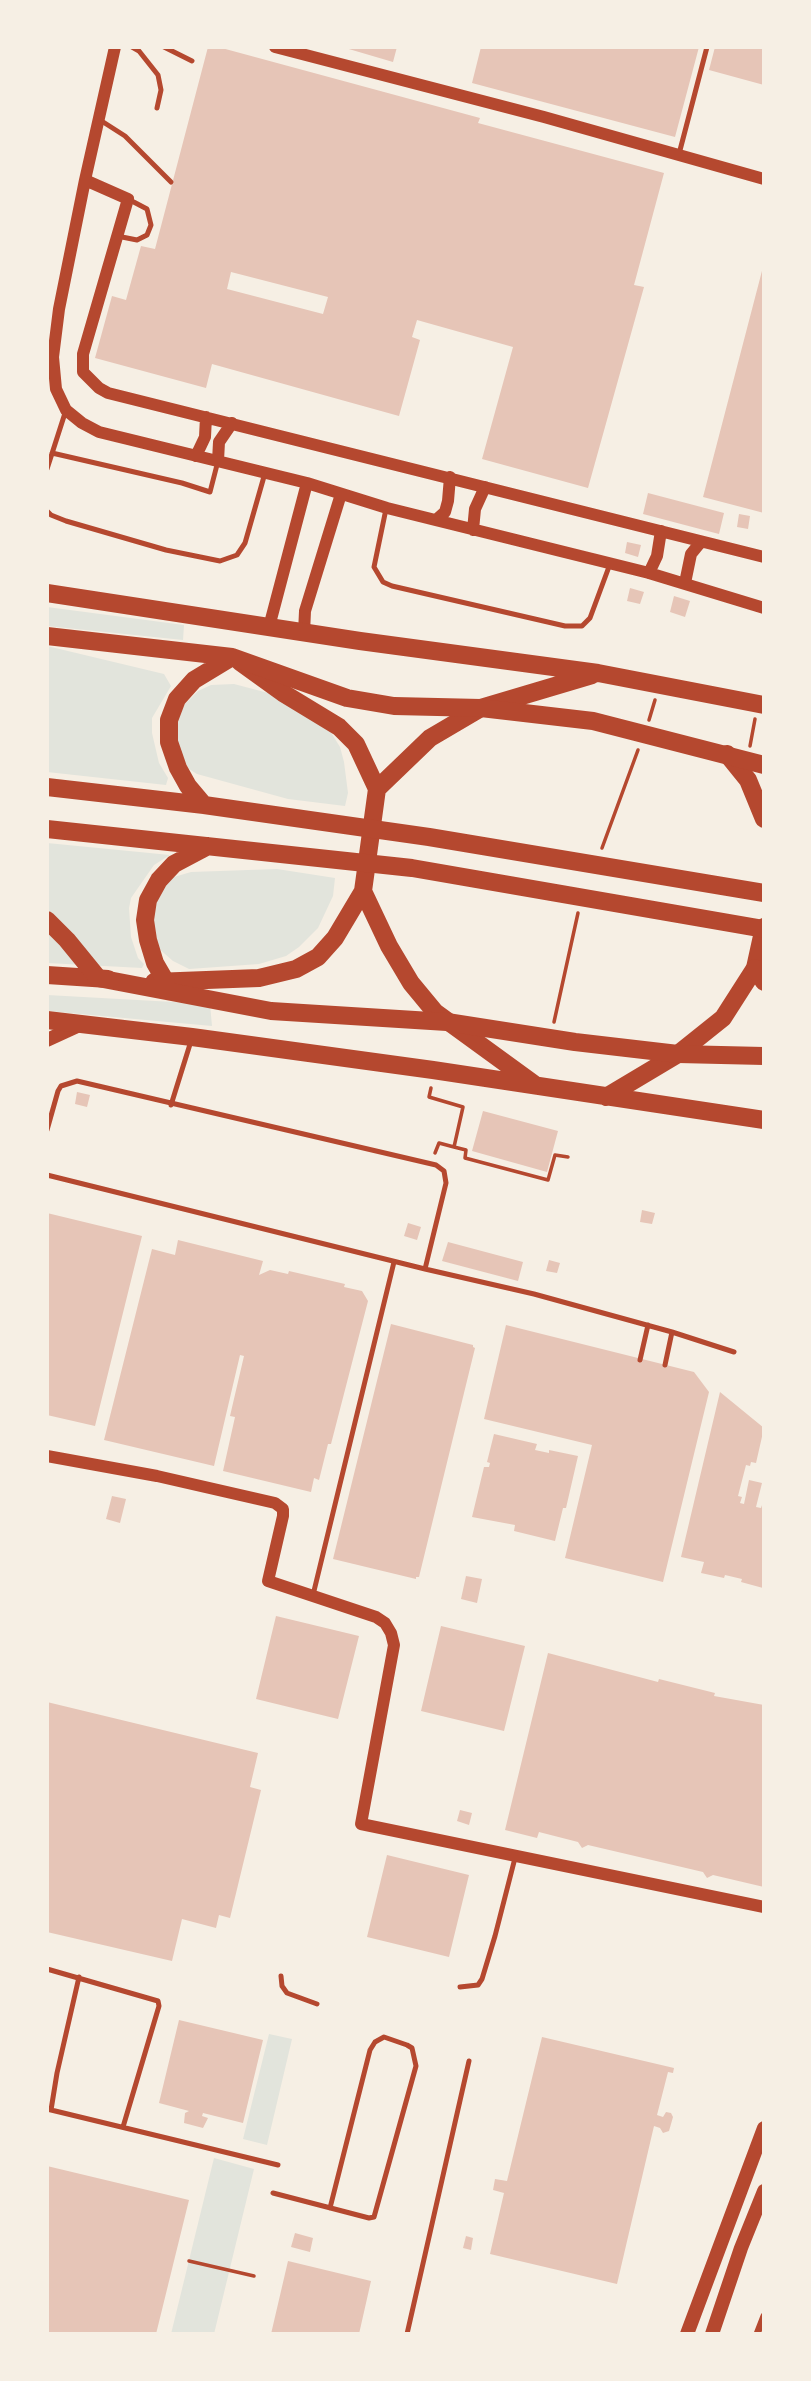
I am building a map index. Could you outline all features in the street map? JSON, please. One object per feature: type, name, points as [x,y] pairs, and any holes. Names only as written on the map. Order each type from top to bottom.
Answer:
[{"type":"main road","points":[[47,593],[304,633],[598,673],[761,705]]},
{"type":"main road","points":[[47,636],[232,657],[347,698],[394,706],[481,708],[593,721],[756,762]]},
{"type":"main road","points":[[47,975],[166,982],[259,978],[296,969],[318,957],[335,939],[363,889],[376,796],[356,744],[340,727],[232,657]]},
{"type":"main road","points":[[204,805],[188,786],[178,768],[169,742],[169,720],[177,699],[194,680],[232,657]]},
{"type":"main road","points":[[376,796],[430,738],[481,708],[598,673]]},
{"type":"main road","points":[[727,754],[748,780],[764,819]]},
{"type":"main road","points":[[47,787],[204,805],[429,837],[764,893]]},
{"type":"main road","points":[[47,830],[412,868],[764,928],[759,971],[723,1018],[678,1054],[606,1097]]},
{"type":"main road","points":[[166,982],[155,963],[148,940],[145,920],[148,900],[159,880],[174,864],[208,846]]},
{"type":"main road","points":[[363,889],[389,946],[411,983],[435,1013],[537,1086]]},
{"type":"main road","points":[[47,920],[98,978],[271,1011],[447,1022],[575,1042],[678,1054],[764,1056]]},
{"type":"main road","points":[[47,1020],[433,1070],[762,1121]]},
{"type":"main road","points":[[47,1040],[84,1023]]},
{"type":"main road","points":[[687,2334],[764,2128]]},
{"type":"main road","points":[[712,2334],[741,2248],[764,2191]]},
{"type":"main road","points":[[701,2334],[724,2278],[741,2248]]},
{"type":"street","points":[[115,47],[59,309],[53,357],[56,389],[66,410],[82,424],[99,432],[307,483],[387,508],[649,573],[764,608]]},
{"type":"street","points":[[275,47],[764,179]]},
{"type":"street","points":[[85,180],[128,199],[83,354],[83,372],[99,388],[108,393],[764,558]]},
{"type":"street","points":[[196,456],[205,437],[206,417]]},
{"type":"street","points":[[218,461],[219,442],[232,423]]},
{"type":"street","points":[[436,520],[445,512],[450,477]]},
{"type":"street","points":[[269,627],[307,483]]},
{"type":"street","points":[[472,530],[475,509],[485,487]]},
{"type":"street","points":[[304,633],[305,611],[341,494]]},
{"type":"street","points":[[649,573],[657,556],[661,531]]},
{"type":"street","points":[[684,583],[691,554],[700,542]]},
{"type":"street","points":[[47,1456],[157,1476],[280,1506],[284,1516],[268,1581],[376,1617],[385,1623],[394,1645],[361,1824],[764,1907]]},
{"type":"street","points":[[757,2334],[764,2316]]},
{"type":"lane","points":[[132,47],[152,65],[158,75],[161,90],[157,108]]},
{"type":"lane","points":[[163,47],[192,61]]},
{"type":"lane","points":[[679,154],[707,47]]},
{"type":"lane","points":[[98,120],[125,136],[171,182]]},
{"type":"lane","points":[[117,236],[137,240],[147,234],[151,225],[147,209],[128,199]]},
{"type":"lane","points":[[47,469],[66,410]]},
{"type":"lane","points":[[52,453],[210,492],[218,461]]},
{"type":"lane","points":[[47,511],[66,521],[166,550],[220,561],[237,555],[245,543],[265,473]]},
{"type":"lane","points":[[387,508],[373,568],[383,582],[392,586],[565,625],[582,625],[590,618],[610,564]]},
{"type":"lane","points":[[171,1105],[192,1037]]},
{"type":"lane","points":[[47,1130],[61,1086],[77,1081],[428,1163],[444,1171],[446,1177],[425,1269]]},
{"type":"lane","points":[[47,1175],[394,1262],[534,1294],[734,1352]]},
{"type":"lane","points":[[313,1595],[394,1262]]},
{"type":"lane","points":[[640,1360],[648,1325]]},
{"type":"lane","points":[[665,1365],[672,1332]]},
{"type":"lane","points":[[460,1987],[478,1985],[482,1979],[515,1856]]},
{"type":"lane","points":[[47,1969],[157,1999],[159,2002],[123,2127]]},
{"type":"lane","points":[[281,1976],[282,1986],[287,1993],[317,2004]]},
{"type":"lane","points":[[79,1977],[49,2110],[278,2165]]},
{"type":"lane","points":[[273,2193],[330,2208],[369,2218],[376,2214],[416,2066],[412,2049],[407,2045],[384,2037],[375,2042],[370,2050],[330,2208]]},
{"type":"lane","points":[[407,2334],[469,2061]]},
{"type":"path","points":[[595,865],[656,698]]},
{"type":"path","points":[[756,762],[761,705]]},
{"type":"path","points":[[553,1028],[582,897]]},
{"type":"path","points":[[433,1070],[429,1097],[463,1107],[454,1147]]},
{"type":"path","points":[[428,1163],[439,1143],[466,1150],[466,1158],[548,1180],[555,1155],[568,1157]]},
{"type":"path","points":[[189,2261],[254,2276]]},
{"type":"shaded area","points":[[47,607],[184,625],[183,640],[47,626]]},
{"type":"shaded area","points":[[47,646],[164,674],[171,686],[152,718],[152,733],[159,763],[168,778],[166,785],[47,772]]},
{"type":"shaded area","points":[[234,684],[272,694],[327,726],[340,747],[344,762],[348,793],[345,806],[288,799],[197,774],[189,769],[175,745],[177,718],[182,707],[198,691],[211,685]]},
{"type":"shaded area","points":[[47,843],[170,855],[154,865],[131,898],[131,937],[138,958],[144,964],[142,968],[47,963]]},
{"type":"shaded area","points":[[277,869],[335,878],[333,896],[318,928],[286,956],[259,964],[189,969],[173,961],[157,947],[150,915],[166,883],[174,877],[191,872]]},
{"type":"shaded area","points":[[47,995],[210,1004],[212,1026],[47,1011]]},
{"type":"shaded area","points":[[269,2034],[292,2039],[267,2145],[243,2139]]},
{"type":"shaded area","points":[[214,2158],[254,2169],[214,2334],[171,2334]]},
{"type":"building","points":[[208,47],[218,47],[480,118],[478,123],[664,173],[634,285],[644,287],[588,488],[482,459],[513,347],[417,320],[412,337],[420,340],[399,416],[212,364],[206,388],[95,358],[112,296],[126,300],[141,246],[155,249]],"holes":[[[231,272],[328,297],[323,314],[227,289]]]},
{"type":"building","points":[[342,47],[397,47],[393,62]]},
{"type":"building","points":[[481,47],[699,47],[675,137],[472,83]]},
{"type":"building","points":[[715,47],[764,47],[764,85],[709,70]]},
{"type":"building","points":[[764,267],[764,513],[703,497]]},
{"type":"building","points":[[648,493],[724,513],[719,534],[643,514]]},
{"type":"building","points":[[739,514],[750,516],[748,529],[737,527]]},
{"type":"building","points":[[627,542],[641,545],[638,557],[625,553]]},
{"type":"building","points":[[630,588],[644,592],[640,604],[627,601]]},
{"type":"building","points":[[674,596],[690,601],[685,617],[670,612]]},
{"type":"building","points":[[77,1092],[90,1095],[87,1107],[75,1104]]},
{"type":"building","points":[[483,1111],[558,1131],[547,1172],[472,1151]]},
{"type":"building","points":[[642,1210],[655,1213],[652,1224],[640,1222]]},
{"type":"building","points":[[47,1213],[142,1236],[95,1426],[47,1415]]},
{"type":"building","points":[[408,1223],[421,1227],[417,1240],[404,1236]]},
{"type":"building","points":[[178,1240],[263,1261],[259,1275],[270,1270],[288,1274],[289,1271],[345,1284],[344,1287],[362,1291],[368,1301],[331,1444],[328,1444],[319,1480],[314,1478],[311,1492],[223,1471],[235,1417],[230,1416],[244,1356],[240,1355],[214,1466],[104,1440],[152,1249],[175,1255]]},
{"type":"building","points":[[448,1242],[523,1262],[518,1281],[442,1261]]},
{"type":"building","points":[[549,1260],[560,1263],[557,1273],[546,1271]]},
{"type":"building","points":[[391,1324],[473,1345],[475,1348],[419,1577],[416,1579],[333,1559]]},
{"type":"building","points":[[506,1325],[694,1372],[709,1392],[663,1582],[565,1558],[592,1445],[484,1419]]},
{"type":"building","points":[[720,1392],[764,1428],[756,1463],[746,1465],[738,1496],[742,1497],[740,1503],[744,1504],[749,1480],[762,1483],[756,1507],[761,1508],[764,1499],[763,1588],[741,1582],[742,1579],[701,1573],[704,1562],[681,1557]]},
{"type":"building","points":[[494,1434],[537,1444],[535,1450],[578,1456],[555,1541],[514,1531],[515,1525],[472,1517],[484,1467],[489,1467],[490,1463],[487,1462]]},
{"type":"building","points":[[112,1496],[126,1499],[120,1523],[106,1519]]},
{"type":"building","points":[[466,1576],[482,1579],[477,1603],[461,1599]]},
{"type":"building","points":[[276,1616],[359,1636],[338,1719],[256,1699]]},
{"type":"building","points":[[441,1626],[525,1646],[504,1731],[421,1711]]},
{"type":"building","points":[[548,1653],[658,1682],[659,1679],[715,1693],[714,1696],[764,1705],[764,1887],[713,1875],[707,1878],[703,1872],[588,1845],[582,1848],[578,1842],[539,1832],[537,1838],[505,1830]]},
{"type":"building","points":[[47,1702],[258,1753],[250,1787],[261,1790],[230,1918],[219,1915],[216,1928],[182,1919],[172,1961],[47,1932]]},
{"type":"building","points":[[460,1810],[472,1813],[469,1825],[457,1821]]},
{"type":"building","points":[[387,1855],[469,1875],[449,1957],[367,1937]]},
{"type":"building","points":[[179,2020],[263,2040],[243,2123],[203,2113],[202,2116],[208,2118],[203,2128],[184,2123],[185,2113],[189,2111],[159,2103]]},
{"type":"building","points":[[542,2037],[674,2068],[673,2073],[668,2072],[657,2115],[663,2117],[666,2112],[673,2117],[669,2131],[663,2133],[660,2128],[654,2126],[617,2284],[490,2254],[504,2193],[493,2190],[495,2179],[507,2181]]},
{"type":"building","points":[[47,2166],[189,2200],[156,2334],[47,2334]]},
{"type":"building","points":[[295,2233],[313,2238],[310,2252],[291,2247]]},
{"type":"building","points":[[466,2236],[473,2238],[471,2250],[463,2248]]},
{"type":"building","points":[[288,2261],[371,2281],[359,2334],[271,2334]]}]
